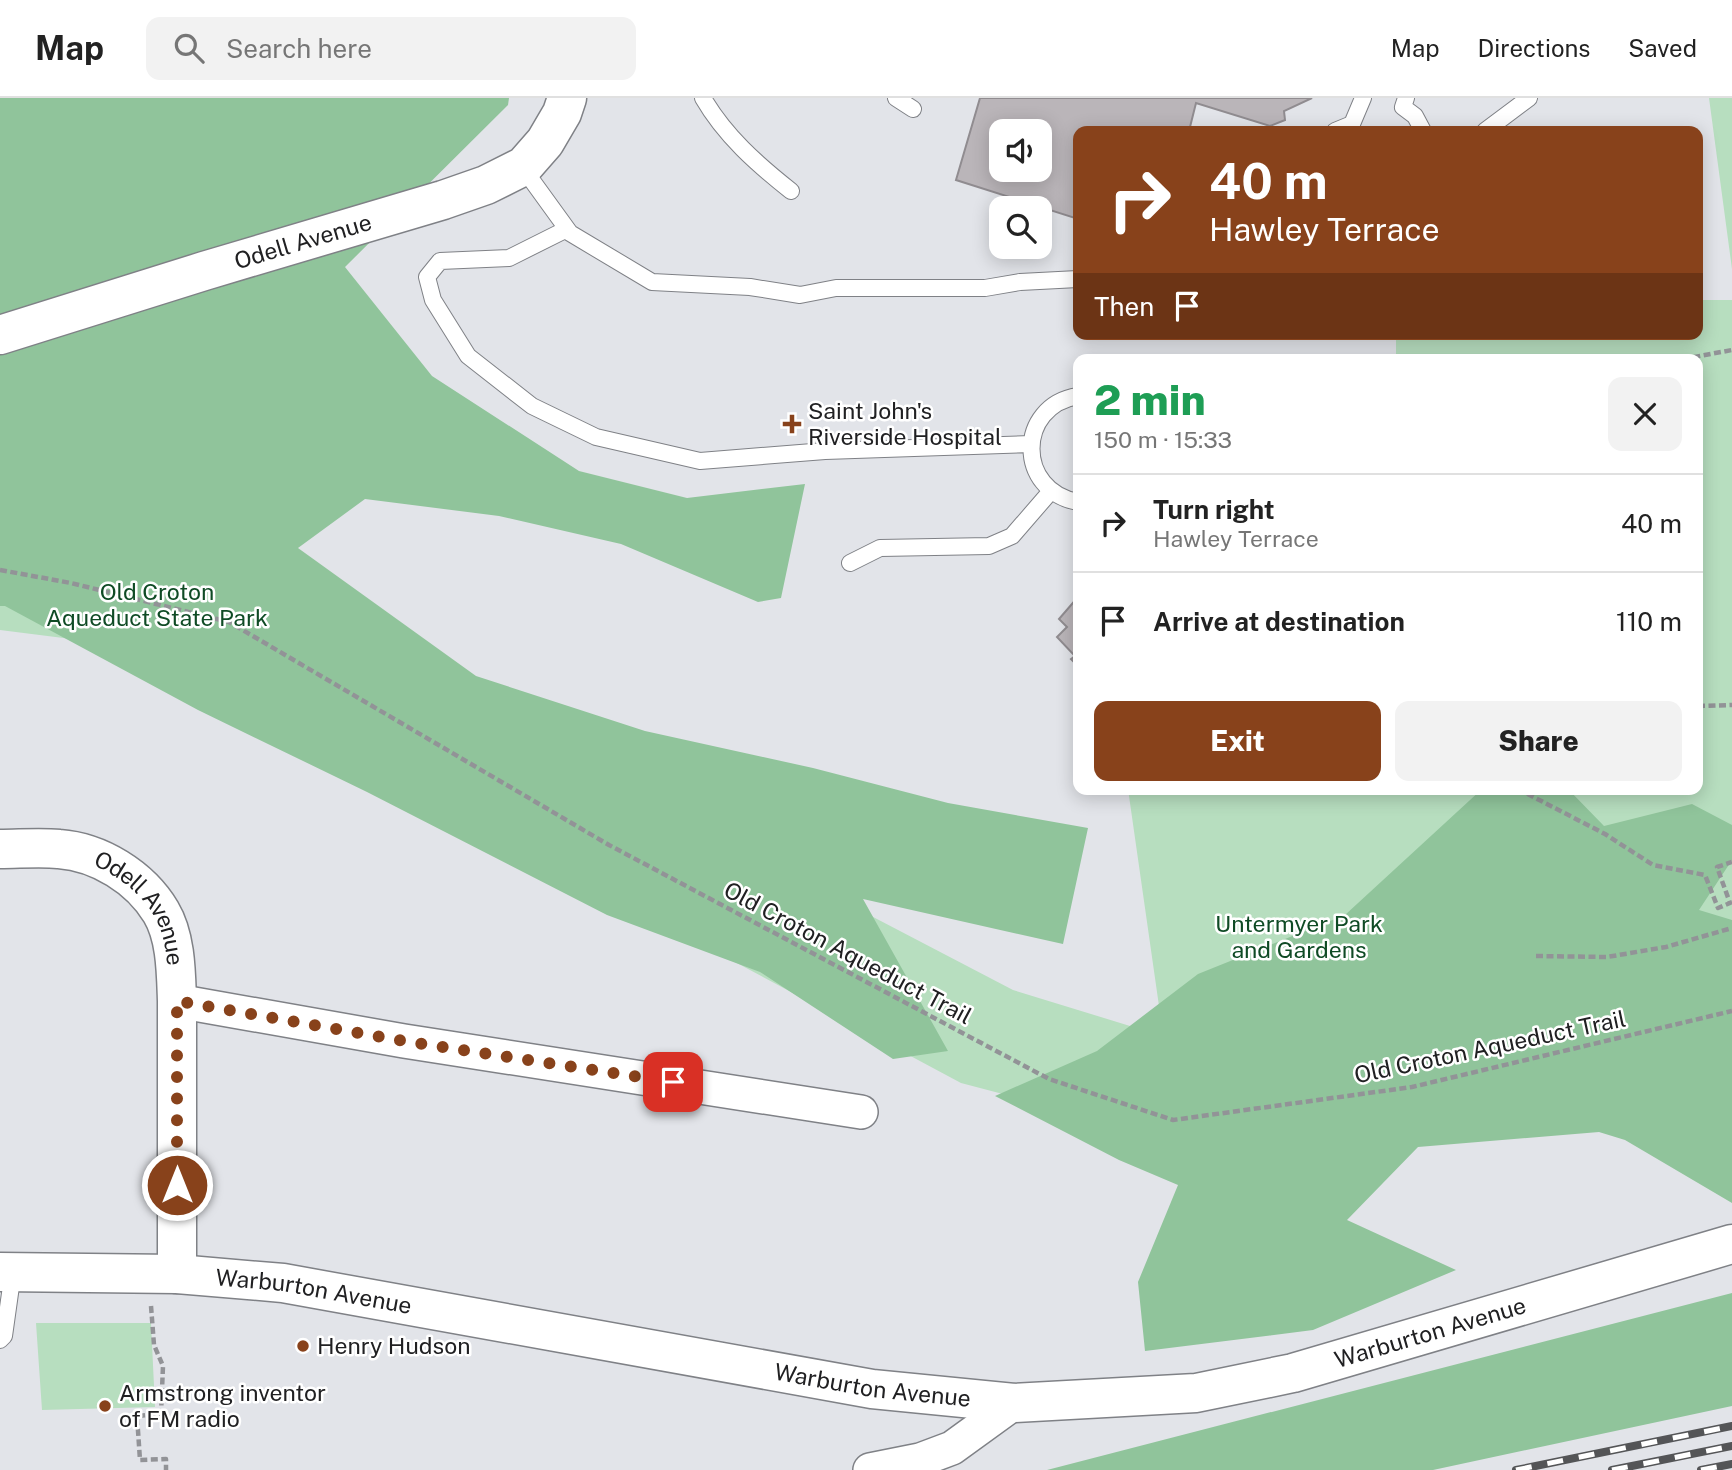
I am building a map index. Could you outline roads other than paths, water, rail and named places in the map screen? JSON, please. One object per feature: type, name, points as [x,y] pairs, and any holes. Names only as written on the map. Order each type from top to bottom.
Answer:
[{"type":"street","name":"Odell Avenue","points":[[0,335],[461,194],[524,166],[545,142],[562,113],[567,98]]},
{"type":"street","name":"Odell Avenue","points":[[0,849],[58,848],[102,860],[126,873],[162,913],[171,939],[176,968],[177,1001],[163,1274]]},
{"type":"street","points":[[177,1001],[404,1041],[862,1112]]},
{"type":"street","name":"Warburton Avenue","points":[[6,1272],[163,1274],[283,1283],[872,1389],[1014,1403],[1196,1393],[1293,1373],[1732,1244]]},
{"type":"street","points":[[870,1470],[920,1460],[952,1448],[1014,1403]]},
{"type":"lane","points":[[703,98],[714,117],[750,158],[791,191]]},
{"type":"lane","points":[[896,98],[914,109]]},
{"type":"lane","points":[[1347,126],[1352,124],[1363,98]]},
{"type":"lane","points":[[1406,98],[1403,107],[1415,116],[1420,126]]},
{"type":"lane","points":[[1492,126],[1529,98]]},
{"type":"lane","points":[[524,166],[570,233],[652,282],[750,287],[800,295],[836,288],[985,288],[1020,282],[1073,279]]},
{"type":"lane","points":[[567,229],[509,258],[440,261],[427,277],[433,300],[468,356],[532,406],[596,437],[700,461],[825,451],[1031,444]]},
{"type":"lane","points":[[1073,397],[1058,401],[1045,412],[1035,427],[1031,444],[1032,462],[1039,478],[1051,491],[1073,501]]},
{"type":"lane","points":[[850,563],[880,548],[989,546],[1012,536],[1051,491]]},
{"type":"lane","points":[[0,1340],[4,1336],[6,1272]]},
{"type":"railway","points":[[1516,1470],[1732,1426]]},
{"type":"railway","points":[[1612,1470],[1732,1446]]},
{"type":"railway","points":[[1701,1470],[1732,1464]]},
{"type":"place","name":"Saint John's Riverside Hospital","points":[[792,424]]},
{"type":"place","name":"Henry Hudson","points":[[303,1346]]},
{"type":"place","name":"Armstrong inventor of FM radio","points":[[105,1406]]},
{"type":"park label","name":"Old Croton Aqueduct State Park","points":[[157,605]]},
{"type":"park label","name":"Untermyer Park and Gardens","points":[[1299,937]]}]
